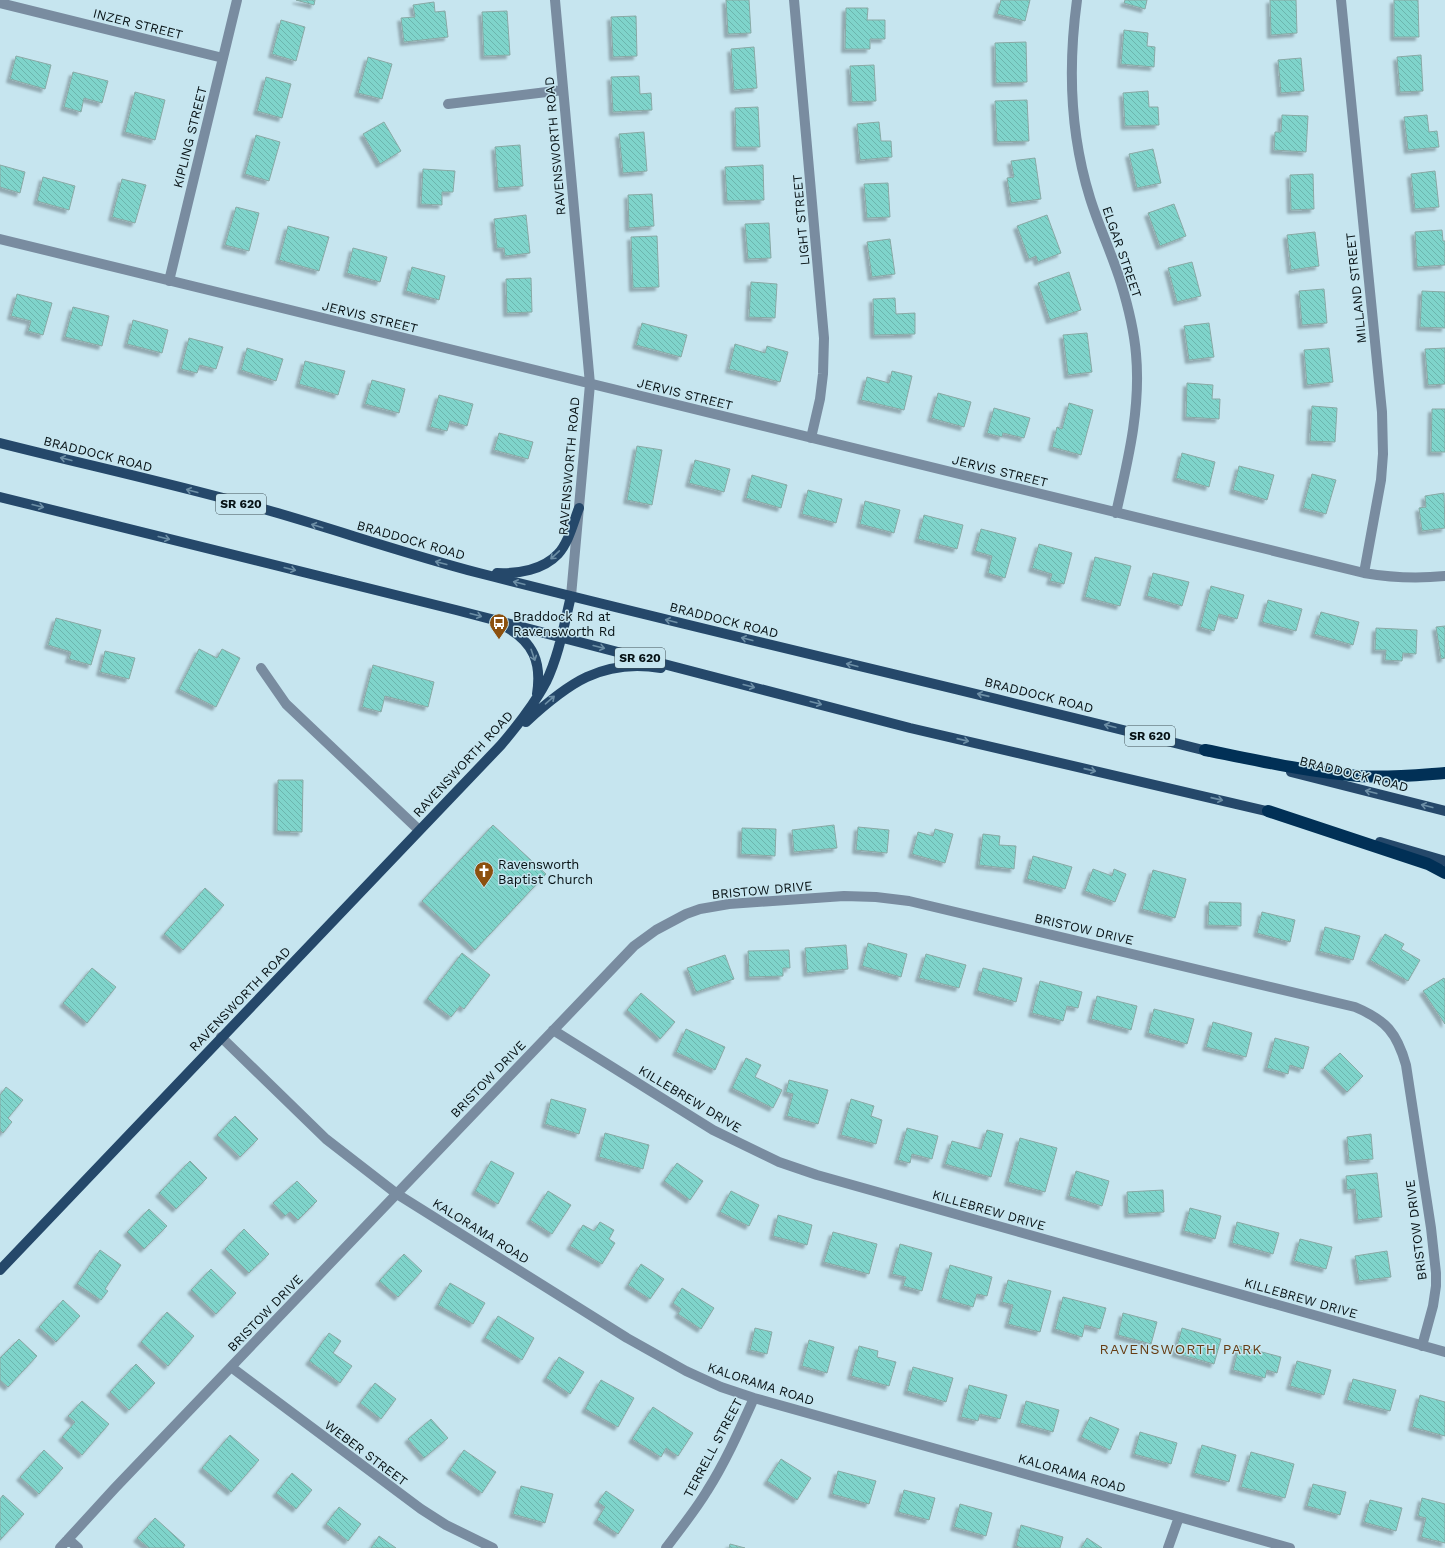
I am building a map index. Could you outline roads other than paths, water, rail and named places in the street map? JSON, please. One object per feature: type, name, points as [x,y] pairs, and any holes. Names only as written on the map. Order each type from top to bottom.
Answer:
[{"type":"highway","points":[[1205,750],[1307,770],[1361,776],[1402,776],[1445,773]]},
{"type":"highway","points":[[1268,811],[1421,862],[1445,873]]},
{"type":"main road","name":"BRADDOCK ROAD","points":[[0,443],[273,512],[419,557],[479,573],[890,674],[1011,701],[1445,811]]},
{"type":"main road","name":"SR 620","points":[[0,497],[496,620],[910,728],[1268,811],[1445,861]]},
{"type":"main road","points":[[479,573],[509,574],[531,569],[544,564],[558,553],[567,539],[579,508]]},
{"type":"main road","name":"RAVENSWORTH ROAD","points":[[0,1270],[501,745],[524,717],[546,681],[557,655],[571,596]]},
{"type":"main road","points":[[496,620],[519,634],[530,647],[534,655],[538,674],[536,699]]},
{"type":"main road","points":[[501,745],[558,693],[572,684],[606,669],[628,666],[656,668],[719,678]]},
{"type":"street","name":"KIPLING STREET","points":[[169,281],[237,0]]},
{"type":"street","name":"RAVENSWORTH ROAD","points":[[555,0],[590,384],[571,596]]},
{"type":"street","name":"LIGHT STREET","points":[[794,0],[824,338],[823,374],[820,399],[811,438]]},
{"type":"street","name":"ELGAR STREET","points":[[1077,0],[1073,28],[1071,71],[1074,116],[1080,159],[1090,198],[1121,283],[1132,325],[1136,355],[1137,393],[1135,425],[1116,513]]},
{"type":"street","name":"MILLAND STREET","points":[[1341,0],[1382,412],[1383,454],[1381,480],[1364,573]]},
{"type":"street","name":"INZER STREET","points":[[0,3],[223,58]]},
{"type":"street","points":[[448,104],[563,90]]},
{"type":"street","name":"JERVIS STREET","points":[[0,239],[1364,573]]},
{"type":"street","points":[[1364,573],[1392,578],[1445,576]]},
{"type":"street","points":[[261,668],[286,704],[419,830]]},
{"type":"street","name":"BRISTOW DRIVE","points":[[60,1548],[115,1488],[634,946],[656,930],[686,914],[729,904],[844,896],[876,897],[909,901],[1355,1007],[1369,1013],[1386,1025],[1395,1036],[1401,1047],[1406,1065],[1431,1228],[1436,1273],[1433,1306],[1422,1346]]},
{"type":"street","name":"KILLEBREW DRIVE","points":[[553,1030],[713,1130],[754,1151],[780,1162],[825,1177],[1445,1352]]},
{"type":"street","name":"KALORAMA ROAD","points":[[222,1037],[326,1139],[397,1194],[627,1338],[686,1371],[721,1387],[754,1398],[1290,1548]]},
{"type":"street","name":"WEBER STREET","points":[[232,1367],[421,1509],[446,1525],[493,1548]]},
{"type":"street","name":"TERRELL STREET","points":[[666,1548],[694,1511],[708,1489],[731,1448],[754,1398]]},
{"type":"street","points":[[1168,1548],[1179,1517]]},
{"type":"street","points":[[68,1539],[78,1548]]},
{"type":"place","name":"Braddock Rd at Ravensworth Rd","points":[[499,640]]},
{"type":"place","name":"Ravensworth Baptist Church","points":[[484,888]]},
{"type":"district","name":"RAVENSWORTH PARK","points":[[1181,1349]]}]
